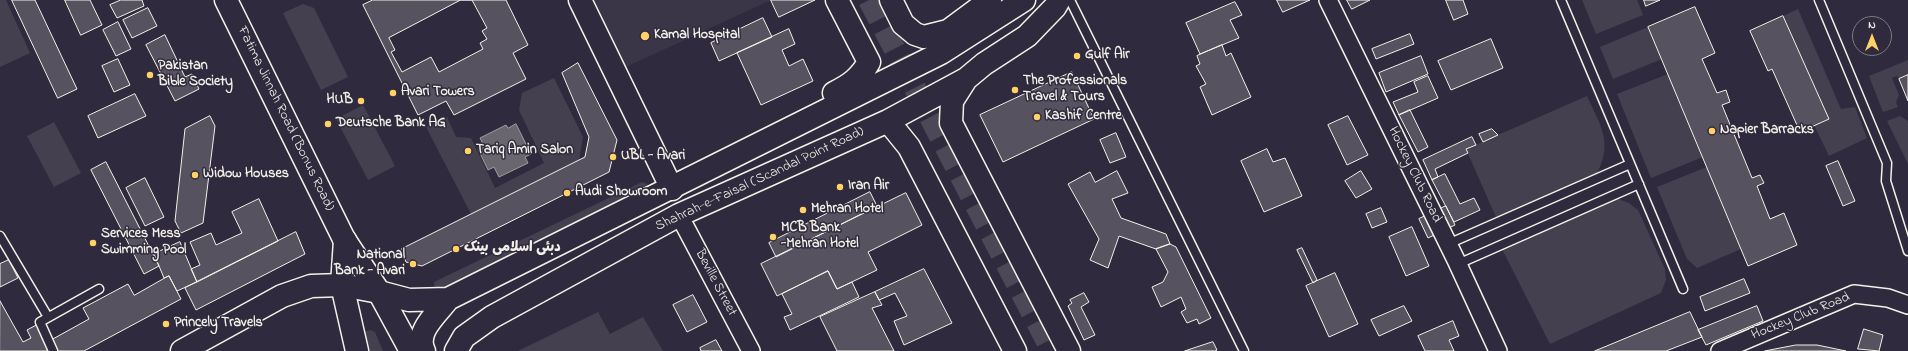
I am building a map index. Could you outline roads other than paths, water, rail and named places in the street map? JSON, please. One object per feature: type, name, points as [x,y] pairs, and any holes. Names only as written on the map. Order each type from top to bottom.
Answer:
[{"type":"main road","name":"Fatima Jinnah Road (Bonus Road)","points":[[226,0],[344,240],[379,292],[410,351]]},
{"type":"main road","points":[[580,0],[672,189]]},
{"type":"main road","points":[[837,0],[869,62],[881,68],[891,68],[915,52],[924,36]]},
{"type":"main road","points":[[891,0],[903,24],[915,34],[924,36],[948,30],[990,0]]},
{"type":"main road","name":"Shahrah-e-Faisal (Scandal Point Road)","points":[[448,299],[672,189],[941,53],[1024,0]]},
{"type":"main road","name":"Shahrah-e-Faisal (Scandal Point Road)","points":[[456,351],[464,337],[492,317],[679,215],[888,121],[966,79],[984,64],[1027,36],[1055,8],[1059,0]]},
{"type":"main road","points":[[761,143],[812,105],[853,83],[864,72],[869,62]]},
{"type":"main road","points":[[966,79],[952,101],[951,123],[1069,351]]},
{"type":"main road","points":[[888,121],[909,147],[1015,351]]},
{"type":"main road","points":[[344,240],[342,285],[357,351]]},
{"type":"main road","points":[[182,351],[282,296],[312,286],[342,285],[379,292],[408,300],[448,299]]},
{"type":"main road","points":[[424,351],[421,340],[424,330],[448,299]]},
{"type":"street","name":"Hockey Club Road","points":[[1328,0],[1458,264],[1498,351]]},
{"type":"street","name":"Beville Street","points":[[679,215],[751,351]]},
{"type":"street","name":"Hockey Club Road","points":[[1720,351],[1854,294],[1888,298],[1908,305]]},
{"type":"lane","points":[[1070,0],[1244,351]]},
{"type":"lane","points":[[1561,0],[1683,289]]},
{"type":"lane","points":[[1819,0],[1887,163],[1886,181],[1908,251]]},
{"type":"lane","points":[[1448,244],[1630,164]]},
{"type":"lane","points":[[1458,264],[1638,184]]},
{"type":"lane","points":[[0,236],[48,317]]},
{"type":"lane","points":[[53,351],[40,322],[99,289]]},
{"type":"tunnel","points":[[869,0],[1052,351]]},
{"type":"place","name":"Kamal Hospital","points":[[645,36]]},
{"type":"place","name":"Gulf Air","points":[[1077,56]]},
{"type":"place","name":"Pakistan Bible Society","points":[[150,75]]},
{"type":"place","name":"The Professionals Travel & Tours","points":[[1015,90]]},
{"type":"place","name":"Avari Towers","points":[[393,93]]},
{"type":"place","name":"HUB","points":[[361,101]]},
{"type":"place","name":"Kashif Centre","points":[[1037,117]]},
{"type":"place","name":"Deutsche Bank AG","points":[[328,124]]},
{"type":"place","name":"Napier Barracks","points":[[1712,131]]},
{"type":"place","name":"Tariq Amin Salon","points":[[468,151]]},
{"type":"place","name":"UBL - Avari","points":[[613,157]]},
{"type":"place","name":"Widow Houses","points":[[195,175]]},
{"type":"place","name":"Iran Air","points":[[840,187]]},
{"type":"place","name":"Audi Showroom","points":[[567,193]]},
{"type":"place","name":"Mehran Hotel","points":[[803,210]]},
{"type":"place","name":"MCB Bank -Mehran Hotel","points":[[773,237]]},
{"type":"place","name":"Services Mess Swimming Pool","points":[[93,243]]},
{"type":"place","name":"دبئی اسلامی بینک","points":[[456,249]]},
{"type":"place","name":"National Bank - Avari","points":[[413,264]]},
{"type":"place","name":"Princely Travels","points":[[166,324]]}]
